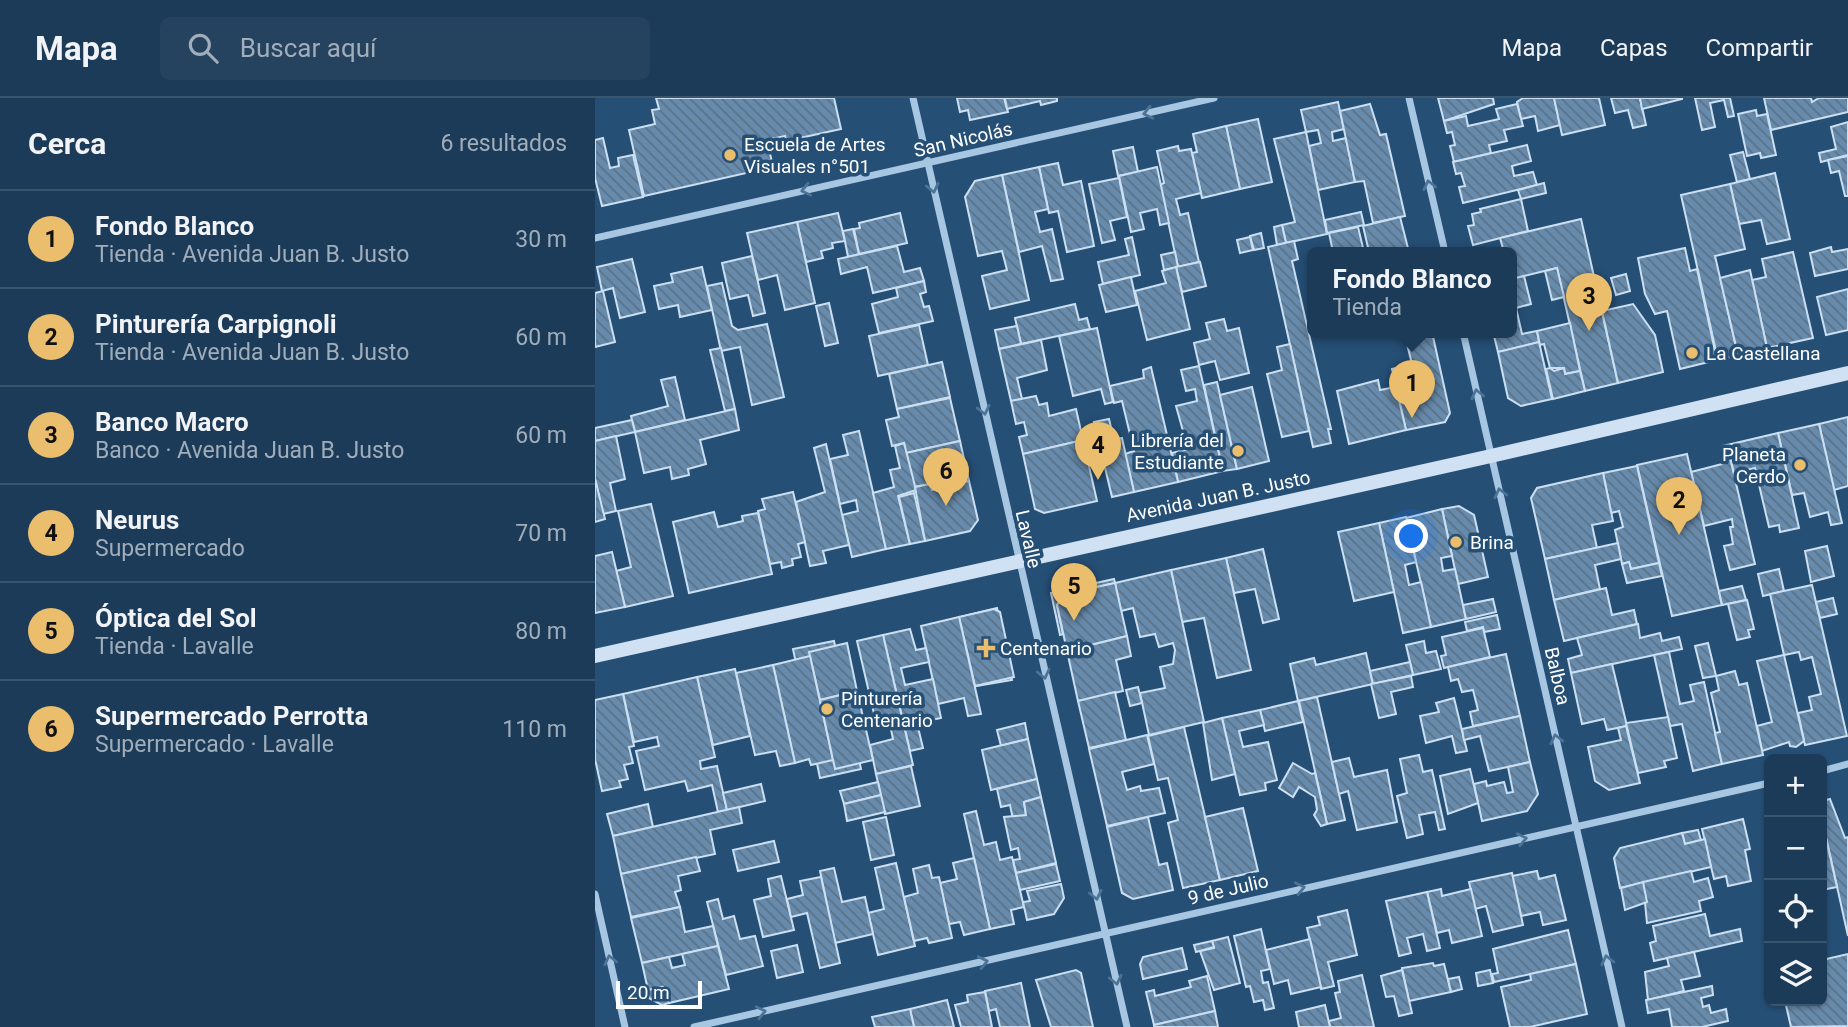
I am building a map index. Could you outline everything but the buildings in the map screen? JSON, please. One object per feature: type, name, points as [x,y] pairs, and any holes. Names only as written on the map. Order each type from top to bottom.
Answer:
[{"type":"main road","name":"Avenida Juan B. Justo","points":[[595,656],[1491,456],[1848,373]]},
{"type":"street","name":"Lavalle","points":[[913,98],[1127,1027]]},
{"type":"street","name":"San Nicolás","points":[[595,238],[1214,98]]},
{"type":"street","points":[[1409,98],[1443,247]]},
{"type":"street","name":"Balboa","points":[[1464,338],[1622,1027]]},
{"type":"street","points":[[1827,770],[1848,765]]},
{"type":"street","name":"9 de Julio","points":[[694,1027],[1764,784]]},
{"type":"street","points":[[595,894],[625,1027]]},
{"type":"place","name":"Escuela de Artes Visuales n°501","points":[[730,155]]},
{"type":"place","name":"Banco Macro","points":[[1589,331]]},
{"type":"place","name":"La Castellana","points":[[1692,353]]},
{"type":"place","name":"Fondo Blanco","points":[[1412,418]]},
{"type":"place","name":"Librería del Estudiante","points":[[1238,451]]},
{"type":"place","name":"Planeta Cerdo","points":[[1800,465]]},
{"type":"place","name":"Neurus","points":[[1098,480]]},
{"type":"place","name":"Supermercado Perrotta","points":[[946,506]]},
{"type":"place","name":"Pinturería Carpignoli","points":[[1679,535]]},
{"type":"place","name":"Brina","points":[[1456,542]]},
{"type":"place","name":"Óptica del Sol","points":[[1074,621]]},
{"type":"place","name":"Centenario","points":[[986,648]]},
{"type":"place","name":"Pinturería Centenario","points":[[827,709]]}]
